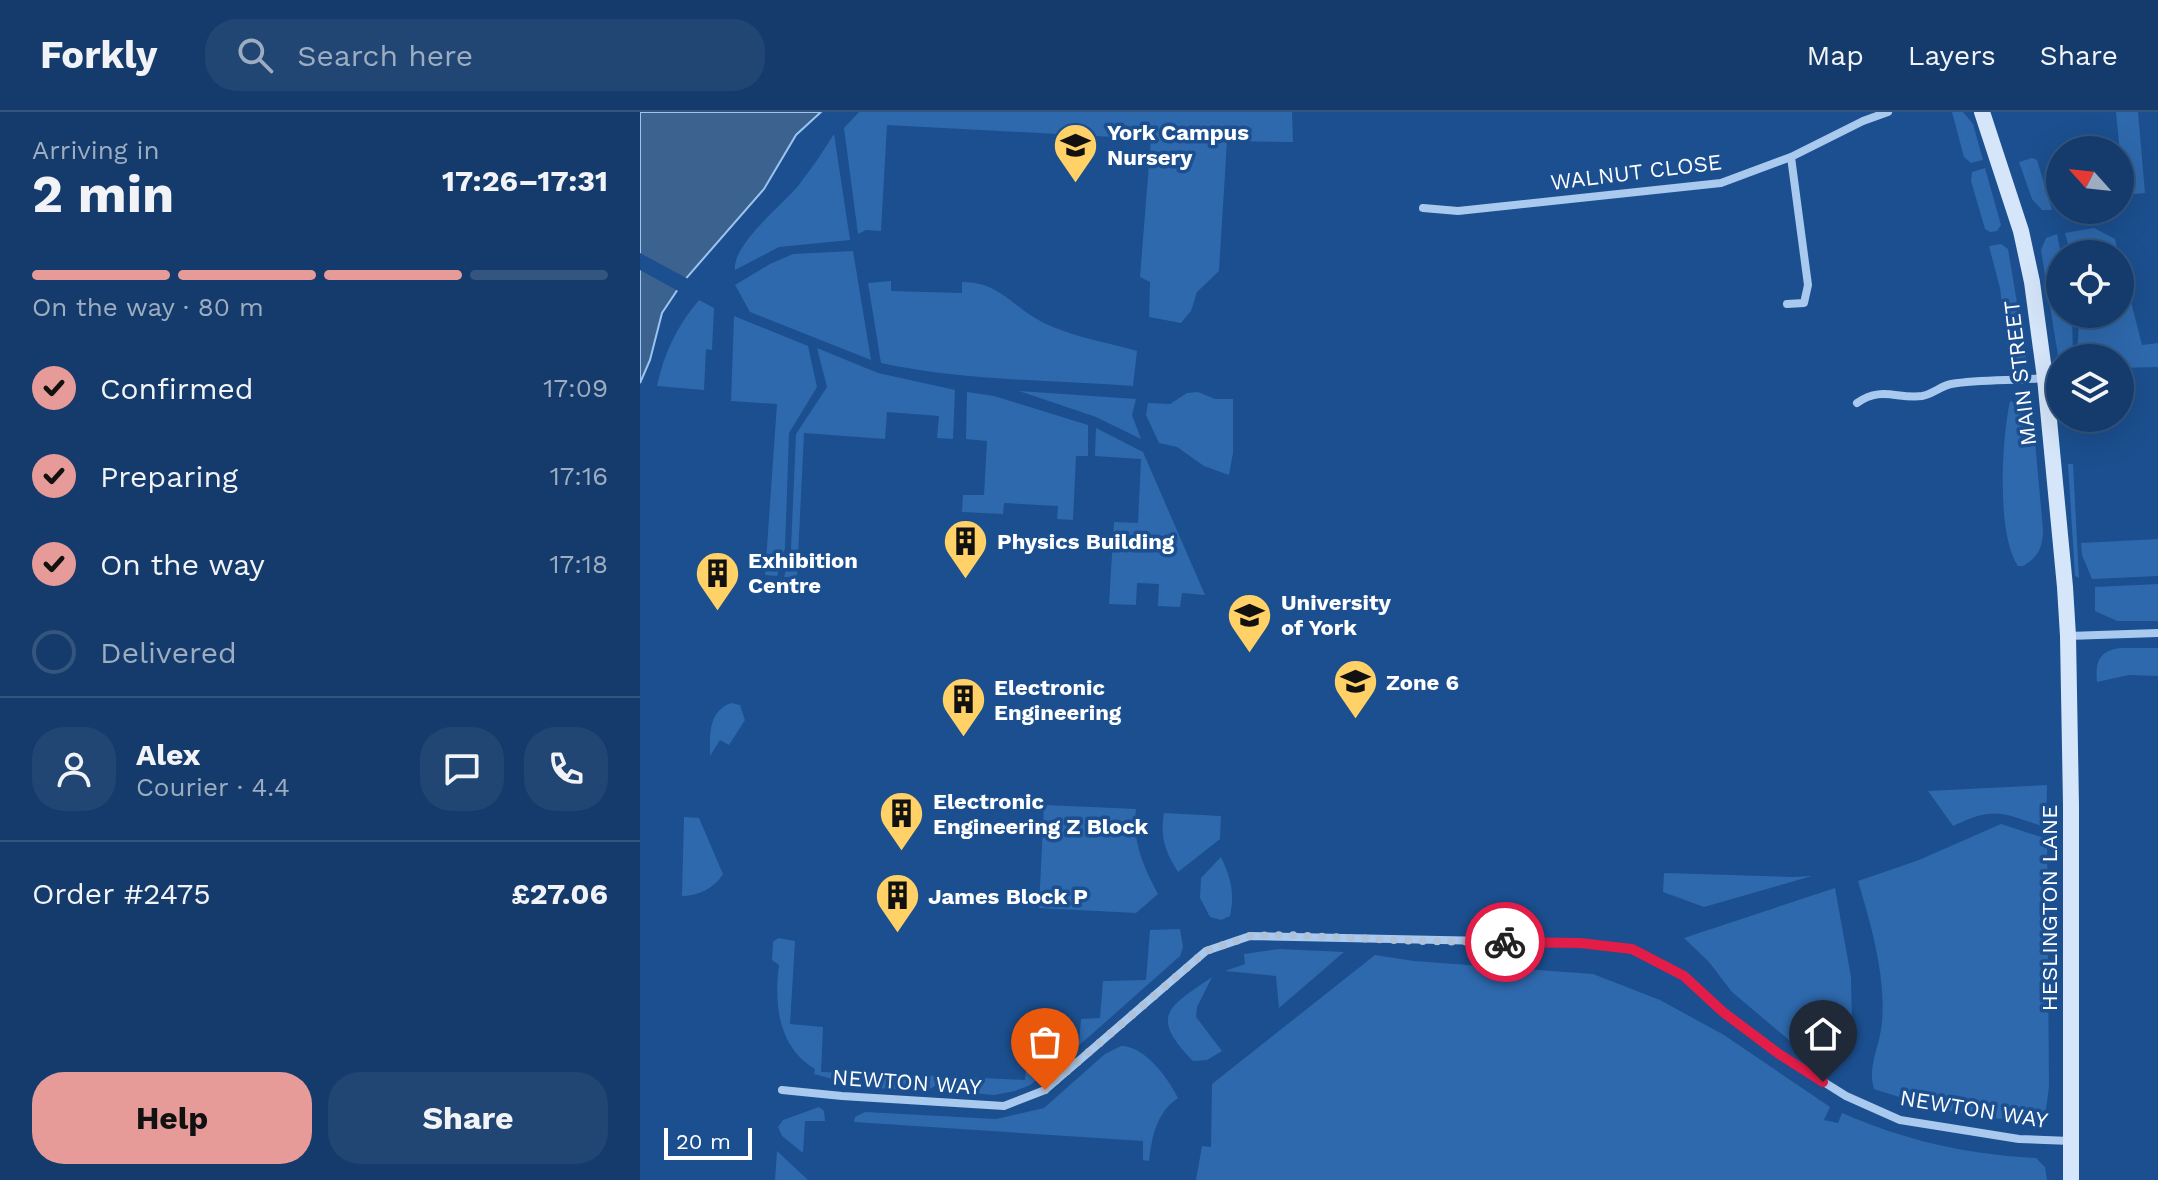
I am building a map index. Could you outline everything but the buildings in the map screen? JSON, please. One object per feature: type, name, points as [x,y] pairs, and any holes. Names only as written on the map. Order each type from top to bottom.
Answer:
[{"type":"street","name":"WALNUT CLOSE","points":[[1423,208],[1458,211],[1721,183],[1791,157],[1888,112]]},
{"type":"street","name":"MAIN STREET","points":[[1982,112],[2021,231],[2032,282],[2045,378],[2068,636]]},
{"type":"street","points":[[1787,304],[1804,303],[1808,285],[1791,157]]},
{"type":"street","points":[[1857,403],[1871,393],[1907,397],[1928,395],[1949,384],[2045,378]]},
{"type":"street","points":[[2068,636],[2158,633]]},
{"type":"street","name":"HESLINGTON LANE","points":[[2068,636],[2071,1180]]},
{"type":"street","name":"NEWTON WAY","points":[[782,1090],[1004,1106],[1045,1090],[1206,951],[1250,936],[1580,943],[1632,949],[1684,976],[1723,1012],[1779,1054],[1846,1096],[1900,1120],[2019,1139],[2071,1141]]},
{"type":"shaded area","points":[[640,112],[821,112],[796,135],[764,189],[682,283],[662,313],[650,360],[640,383]]},
{"type":"shaded area","points":[[859,112],[1292,112],[1293,142],[1227,141],[1219,271],[1197,292],[1191,311],[1181,323],[1149,317],[1150,282],[1140,277],[1151,139],[887,125],[881,231],[866,230],[858,234],[844,128]]},
{"type":"shaded area","points":[[1952,112],[1963,112],[1973,124],[1983,160],[1971,163],[1964,157]]},
{"type":"shaded area","points":[[2116,112],[2138,112],[2145,193],[2134,194],[2134,136],[2118,136]]},
{"type":"shaded area","points":[[834,134],[850,240],[779,247],[735,270],[736,260],[749,237],[798,186]]},
{"type":"shaded area","points":[[2032,158],[2037,160],[2046,190],[2046,210],[2042,210],[2032,199],[2019,162]]},
{"type":"shaded area","points":[[1985,168],[2001,225],[1997,231],[1990,232],[1985,229],[1971,181],[1972,172]]},
{"type":"shaded area","points":[[2094,228],[2115,240],[2067,240],[2065,233]]},
{"type":"shaded area","points":[[2057,234],[2058,240],[2046,240],[2046,281],[2041,250],[2046,238]]},
{"type":"shaded area","points":[[2001,244],[2008,249],[2026,357],[2021,363],[2009,362],[2000,288],[1989,246]]},
{"type":"shaded area","points":[[853,251],[871,360],[750,312],[735,285],[793,254]]},
{"type":"shaded area","points":[[891,281],[891,291],[962,293],[962,282],[986,286],[1053,327],[1137,351],[1133,386],[975,377],[881,363],[868,283]]},
{"type":"shaded area","points":[[699,300],[714,308],[712,350],[706,349],[704,390],[657,386],[672,340]]},
{"type":"shaded area","points":[[2134,314],[2142,345],[2158,343],[2158,367],[2134,368],[2134,344],[2078,344],[2079,328],[2134,328]]},
{"type":"shaded area","points":[[734,316],[808,346],[817,387],[789,433],[785,548],[777,576],[765,575],[777,404],[731,401]]},
{"type":"shaded area","points":[[2054,328],[2072,328],[2073,344],[2056,344]]},
{"type":"shaded area","points":[[817,348],[878,373],[955,390],[953,439],[937,438],[939,416],[887,412],[885,439],[804,433],[797,577],[784,577],[791,549],[796,434],[827,387]]},
{"type":"shaded area","points":[[1019,391],[1136,399],[1132,415],[1141,439],[1096,417]]},
{"type":"shaded area","points":[[967,392],[994,396],[1088,425],[1088,456],[1076,456],[1073,520],[1057,519],[1058,506],[1004,503],[1003,514],[962,512],[963,495],[984,495],[987,441],[966,439]]},
{"type":"shaded area","points":[[1198,392],[1215,399],[1233,399],[1233,453],[1229,475],[1204,466],[1177,447],[1159,443],[1146,415],[1148,403],[1170,404],[1187,393]]},
{"type":"shaded area","points":[[2010,401],[2032,409],[2043,529],[2039,550],[2023,566],[2018,566],[2011,551],[2004,509],[2003,461]]},
{"type":"shaded area","points":[[1096,428],[1143,452],[1205,595],[1182,593],[1180,607],[1158,606],[1159,584],[1137,583],[1136,605],[1109,604],[1114,522],[1138,523],[1141,459],[1095,456]]},
{"type":"shaded area","points":[[2068,464],[2073,464],[2079,578],[2075,576]]},
{"type":"shaded area","points":[[2158,539],[2158,576],[2092,579],[2082,555],[2081,543]]},
{"type":"shaded area","points":[[2158,584],[2158,621],[2117,621],[2095,611],[2095,587]]},
{"type":"shaded area","points":[[2120,648],[2158,648],[2158,676],[2129,675],[2097,682],[2100,659],[2107,652]]},
{"type":"shaded area","points":[[731,703],[740,705],[745,720],[729,745],[720,740],[710,756],[714,718]]},
{"type":"shaded area","points":[[2047,785],[2046,827],[2000,814],[1980,815],[1953,826],[1928,791]]},
{"type":"shaded area","points":[[1044,805],[1136,809],[1140,853],[1158,894],[1136,913],[1039,908]]},
{"type":"shaded area","points":[[1164,813],[1221,816],[1220,839],[1178,872],[1165,844]]},
{"type":"shaded area","points":[[684,817],[699,818],[723,874],[706,890],[682,896]]},
{"type":"shaded area","points":[[2001,824],[2047,839],[2049,1087],[2046,1109],[2034,1119],[1993,1118],[1933,1107],[1874,1089],[1872,1080],[1882,1022],[1882,987],[1858,881],[1919,860]]},
{"type":"shaded area","points":[[1221,857],[1230,879],[1232,900],[1230,916],[1221,920],[1210,917],[1200,898],[1201,878]]},
{"type":"shaded area","points":[[1664,873],[1812,876],[1704,907],[1663,892]]},
{"type":"shaded area","points":[[1835,888],[1851,977],[1852,1026],[1844,1055],[1827,1065],[1796,1046],[1732,992],[1709,962],[1684,938]]},
{"type":"shaded area","points":[[1180,929],[1183,947],[1180,956],[1057,1065],[1030,1085],[994,1095],[972,1093],[962,1085],[961,1077],[1025,1080],[1029,1042],[1079,1043],[1081,1019],[1100,1018],[1103,981],[1146,980],[1150,930]]},
{"type":"shaded area","points":[[778,938],[795,941],[790,1024],[823,1027],[821,1072],[856,1073],[855,1085],[814,1074],[815,1069],[793,1049],[786,1037],[778,1009],[779,965],[772,960],[773,942]]},
{"type":"shaded area","points":[[1279,949],[1344,952],[1279,1008],[1276,976],[1225,971],[1245,964],[1244,954]]},
{"type":"shaded area","points":[[1375,955],[1414,961],[1593,974],[1660,1000],[1724,1035],[1830,1107],[1824,1120],[1838,1123],[1842,1113],[1936,1144],[2036,1158],[2045,1167],[2047,1180],[1196,1180],[1202,1146],[1211,1147],[1212,1084]]},
{"type":"shaded area","points":[[1212,977],[1197,1007],[1196,1017],[1222,1051],[1207,1060],[1193,1061],[1171,1033],[1168,1022],[1170,1013],[1185,996]]},
{"type":"shaded area","points":[[1121,1046],[1130,1047],[1147,1057],[1178,1098],[1160,1118],[1149,1161],[1143,1160],[1143,1141],[854,1122],[855,1117],[865,1112],[996,1119],[1044,1108],[1105,1054]]},
{"type":"shaded area","points":[[864,1073],[940,1076],[935,1086],[926,1091],[862,1087]]},
{"type":"shaded area","points":[[819,1107],[824,1111],[825,1121],[805,1121],[803,1153],[782,1136],[778,1127],[783,1120]]},
{"type":"shaded area","points":[[777,1151],[808,1180],[775,1180]]},
{"type":"pier","points":[[640,253],[690,280],[680,292],[640,270]]},
{"type":"way so far","points":[[1045,1090],[1206,951],[1236,940],[1250,936],[1285,935],[1505,942]]},
{"type":"place","name":"York Campus Nursery","points":[[1076,184]]},
{"type":"place","name":"Physics Building","points":[[966,580]]},
{"type":"place","name":"Exhibition Centre","points":[[717,612]]},
{"type":"place","name":"University of York","points":[[1250,654]]},
{"type":"place","name":"Zone 6","points":[[1355,721]]},
{"type":"place","name":"Electronic Engineering","points":[[963,739]]},
{"type":"place","name":"Electronic Engineering Z Block","points":[[902,853]]},
{"type":"place","name":"James Block P","points":[[897,935]]},
{"type":"route","points":[[1505,942],[1580,943],[1632,949],[1684,976],[1723,1012],[1823,1082]]}]
